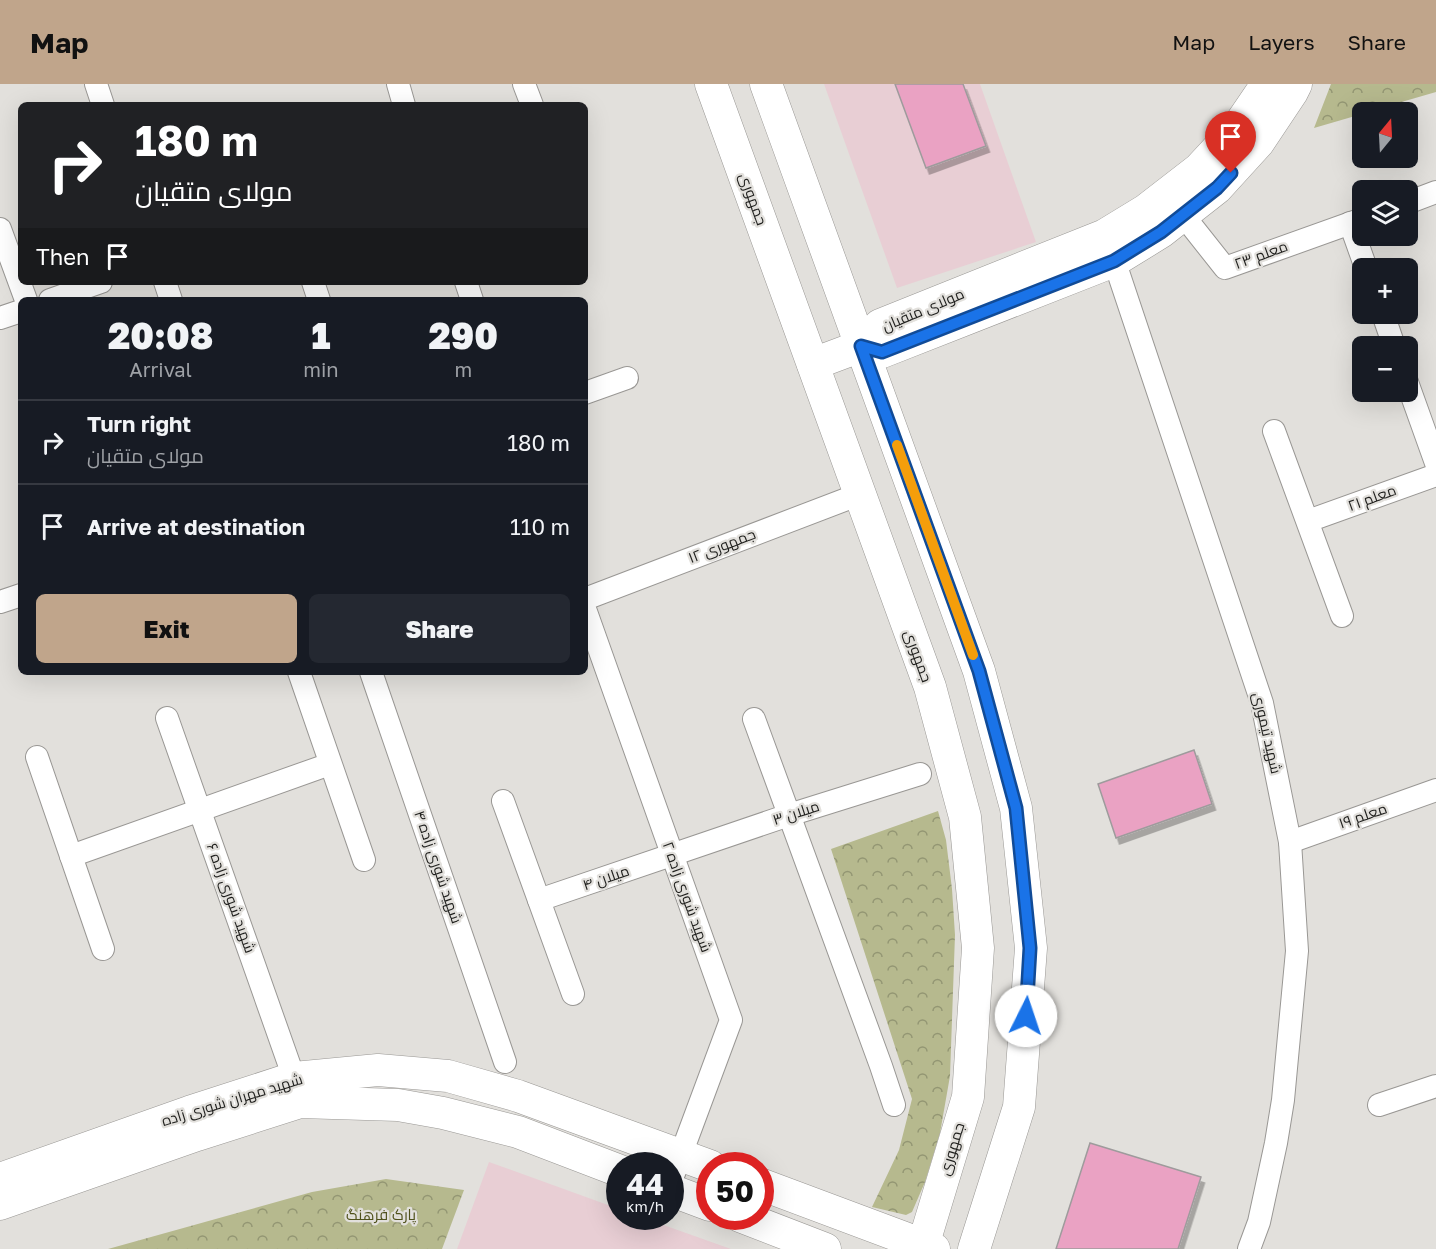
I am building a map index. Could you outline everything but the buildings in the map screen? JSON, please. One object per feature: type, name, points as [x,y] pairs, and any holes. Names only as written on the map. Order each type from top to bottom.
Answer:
[{"type":"street","points":[[96,84],[103,102]]},
{"type":"street","points":[[398,84],[403,102]]},
{"type":"street","points":[[524,84],[531,102]]},
{"type":"street","name":"جمهوری","points":[[711,84],[930,687],[965,817],[978,948],[968,1097],[927,1248]]},
{"type":"street","points":[[766,84],[979,671],[1016,808],[1030,948],[1019,1107],[974,1249]]},
{"type":"street","name":"مولای متقیان","points":[[1110,248],[1146,210],[1199,169],[1237,128],[1266,84]]},
{"type":"street","name":"مولای متقیان","points":[[861,346],[882,352],[1110,248],[1161,232],[1217,188],[1258,143],[1296,84]]},
{"type":"street","points":[[1418,199],[1436,192]]},
{"type":"street","name":"معلم ۲۳","points":[[1183,215],[1225,268],[1352,222]]},
{"type":"street","points":[[0,228],[18,278]]},
{"type":"street","name":"شهید تیموری","points":[[1110,248],[1263,703],[1290,842],[1297,951],[1283,1100],[1258,1222],[1249,1249]]},
{"type":"street","points":[[58,297],[92,285]]},
{"type":"street","points":[[0,318],[18,311]]},
{"type":"street","points":[[813,364],[861,346]]},
{"type":"street","points":[[588,392],[627,378]]},
{"type":"street","points":[[1414,402],[1436,463]]},
{"type":"street","points":[[1274,431],[1342,616]]},
{"type":"street","name":"معلم ۲۱","points":[[1308,521],[1436,475]]},
{"type":"street","name":"جمهوری ۱۲","points":[[588,598],[860,494]]},
{"type":"street","points":[[0,602],[18,596]]},
{"type":"street","name":"شهید شوری زاده ۲","points":[[588,617],[731,1020],[682,1152]]},
{"type":"street","points":[[300,675],[364,860]]},
{"type":"street","name":"شهید شوری زاده ۴","points":[[372,675],[505,1062]]},
{"type":"street","name":"شهید شوری زاده ۶","points":[[167,718],[297,1090]]},
{"type":"street","points":[[754,719],[894,1106]]},
{"type":"street","points":[[37,757],[103,949]]},
{"type":"street","points":[[71,856],[330,764]]},
{"type":"street","name":"میلان ۳","points":[[673,855],[921,774]]},
{"type":"street","name":"معلم ۱۹","points":[[1290,842],[1436,790]]},
{"type":"street","points":[[503,801],[573,994]]},
{"type":"street","name":"میلان ۴","points":[[539,900],[673,855]]},
{"type":"street","name":"شهید مهران شوری زاده","points":[[0,1179],[189,1112],[297,1090],[378,1070],[447,1076],[518,1096],[673,1152]]},
{"type":"street","points":[[1379,1105],[1436,1086]]},
{"type":"street","name":"شهید مهران شوری زاده","points":[[0,1204],[197,1135],[297,1090],[443,1113],[518,1132],[606,1166]]},
{"type":"street","points":[[774,1189],[927,1248]]},
{"type":"street","points":[[774,1229],[825,1249]]},
{"type":"shaded area","points":[[824,84],[980,84],[1036,242],[897,288]]},
{"type":"shaded area","points":[[489,1162],[606,1204],[606,1230],[678,1230],[731,1249],[457,1249]]},
{"type":"green space","points":[[1331,84],[1436,84],[1436,92],[1402,102],[1352,102],[1352,117],[1314,128]]},
{"type":"green space","points":[[938,811],[946,840],[955,935],[950,1076],[940,1133],[925,1182],[912,1212],[906,1215],[872,1207],[899,1150],[912,1099],[831,849]]},
{"type":"green space","name":"پارک فرهنگ","points":[[386,1179],[464,1190],[442,1249],[108,1249],[312,1192]]},
{"type":"slow traffic","points":[[897,445],[973,655]]},
{"type":"route","points":[[1026,1016],[1030,948],[1016,808],[979,671],[861,346],[882,352],[1114,261],[1161,232],[1217,188],[1231,173]]}]
